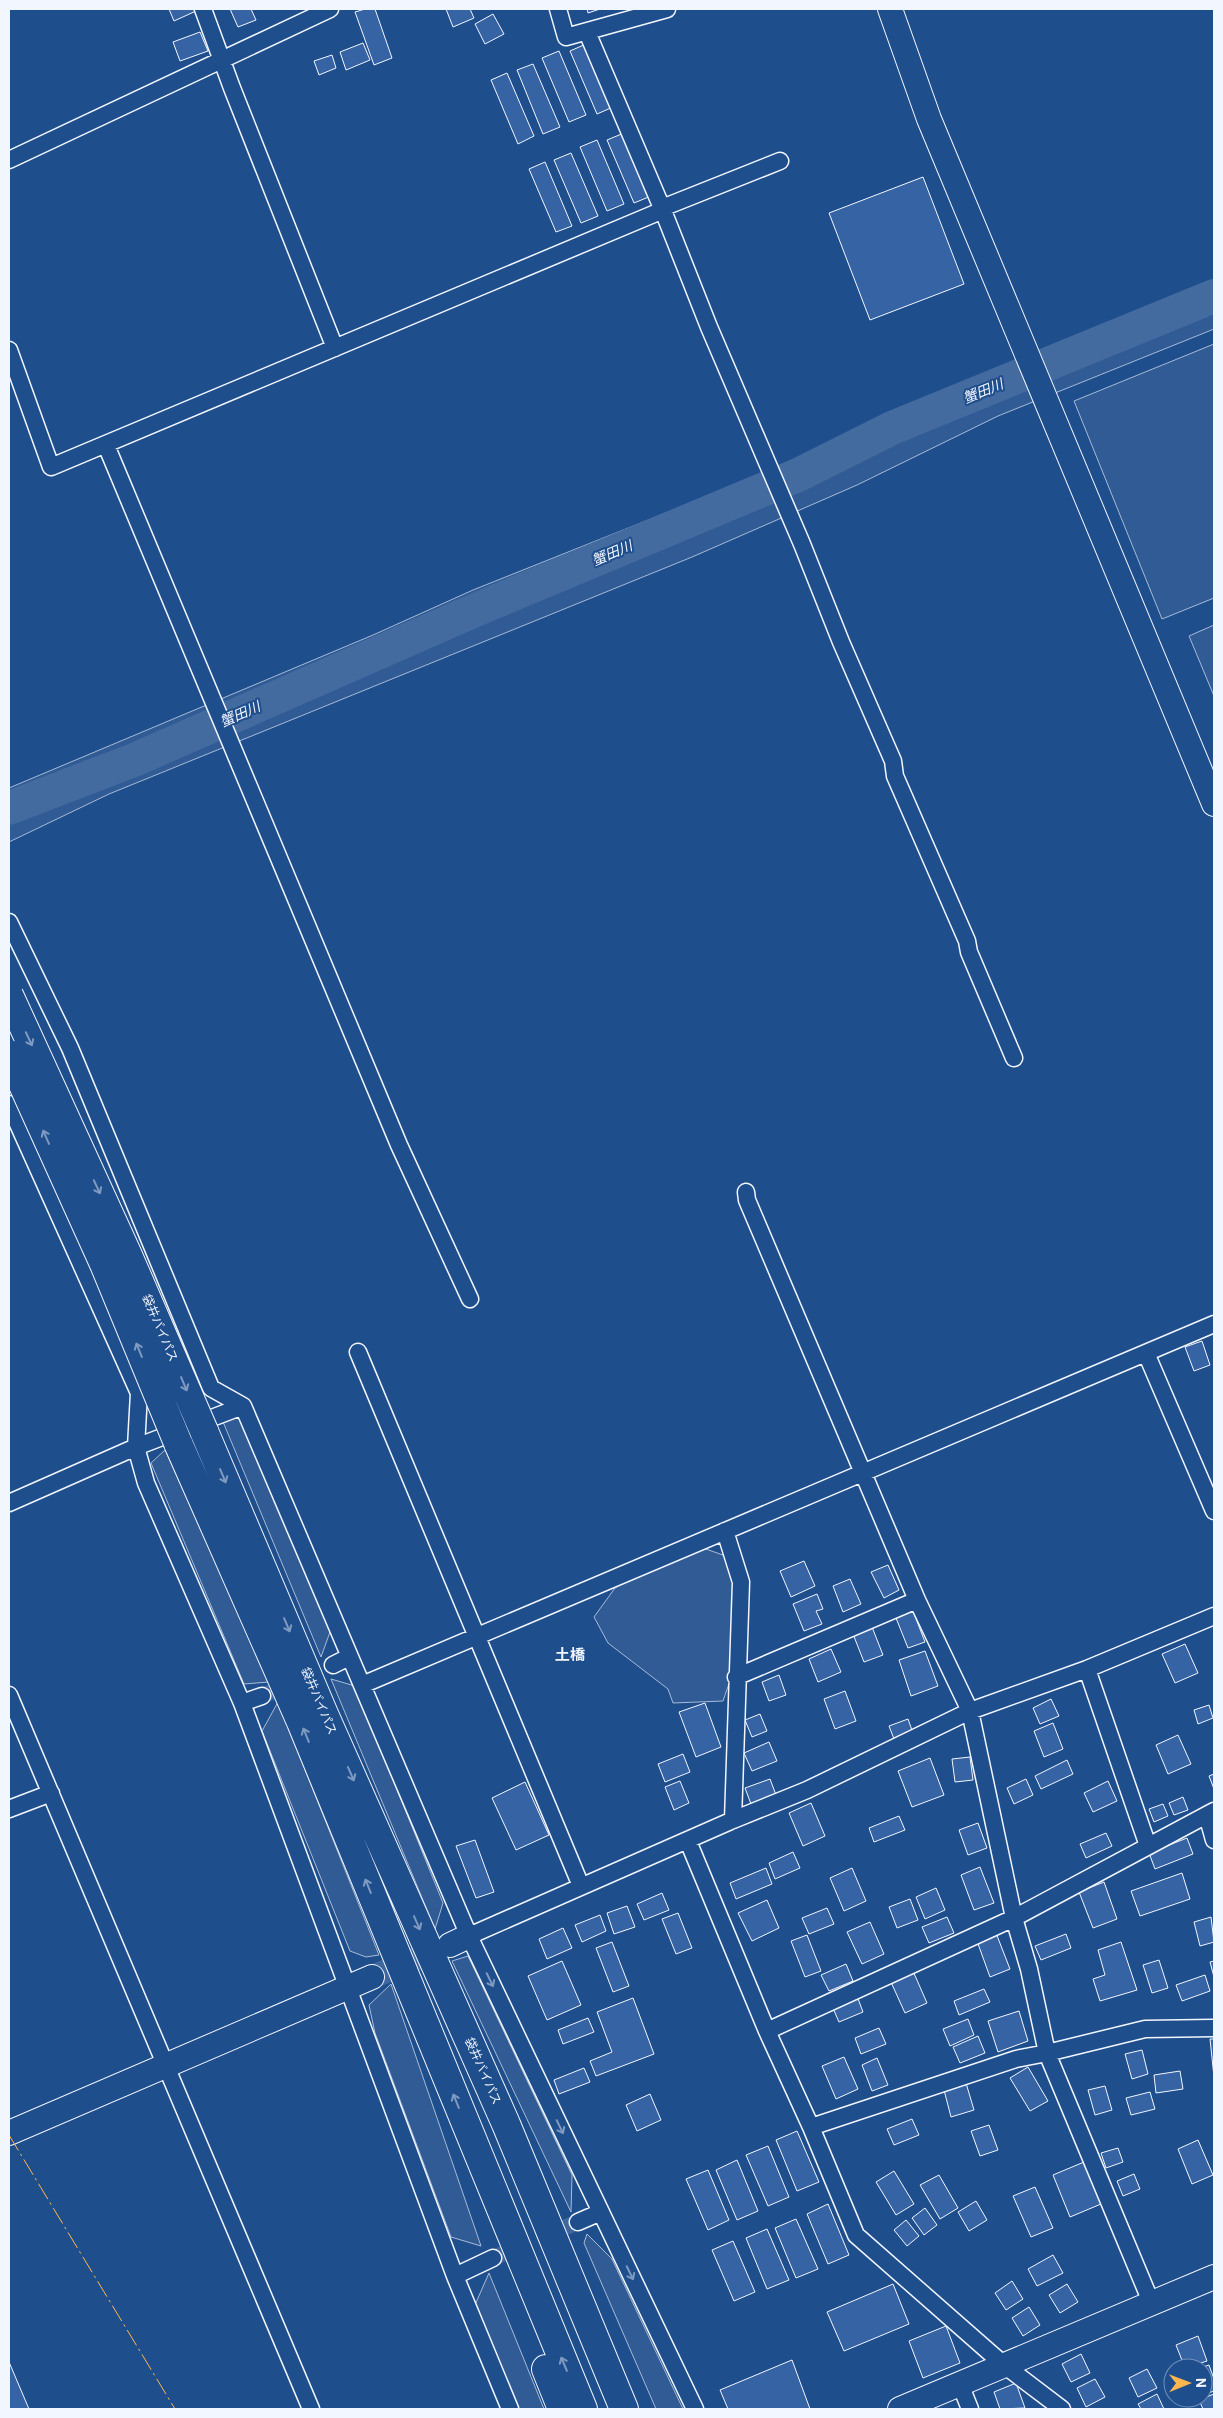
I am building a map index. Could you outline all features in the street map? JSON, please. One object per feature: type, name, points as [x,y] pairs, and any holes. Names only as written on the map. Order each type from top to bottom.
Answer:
[{"type":"highway","name":"袋井バイパス","points":[[9,995],[127,1253],[324,1714],[631,2408]]},
{"type":"highway","name":"袋井バイパス","points":[[9,1054],[104,1264],[178,1443],[301,1722],[583,2409]]},
{"type":"highway","points":[[471,2138],[485,2219],[562,2409]]},
{"type":"street","points":[[203,9],[221,61],[336,348]]},
{"type":"street","points":[[9,160],[330,9]]},
{"type":"street","points":[[558,9],[566,36],[587,32],[667,9]]},
{"type":"street","points":[[890,9],[929,119],[1214,804]]},
{"type":"street","points":[[587,32],[662,208],[755,437],[802,544],[841,642],[893,761],[895,776],[967,941],[969,952],[1014,1058]]},
{"type":"street","points":[[9,350],[51,467],[656,213],[662,208],[780,161]]},
{"type":"street","points":[[106,445],[214,707],[399,1145],[470,1299]]},
{"type":"street","points":[[9,922],[70,1048],[211,1388],[243,1406],[362,1686],[459,1941],[600,2212],[695,2409]]},
{"type":"street","points":[[9,1104],[139,1393],[136,1447],[146,1483],[242,1703],[455,2276],[510,2409]]},
{"type":"street","points":[[746,1192],[747,1200],[917,1600],[970,1711],[1014,1918],[1029,1969],[1047,2054],[1151,2302]]},
{"type":"street","points":[[362,1686],[1214,1324]]},
{"type":"street","points":[[358,1352],[581,1886]]},
{"type":"street","points":[[1146,1353],[1214,1510]]},
{"type":"street","points":[[9,1503],[136,1447],[243,1406]]},
{"type":"street","points":[[725,1531],[741,1582],[736,1677],[733,1820]]},
{"type":"street","points":[[736,1677],[917,1600]]},
{"type":"street","points":[[459,1941],[733,1820],[807,1790],[970,1711],[1086,1670],[1214,1616]]},
{"type":"street","points":[[333,1665],[349,1657]]},
{"type":"street","points":[[1086,1670],[1148,1846]]},
{"type":"street","points":[[9,1695],[167,2066],[219,2196],[311,2409]]},
{"type":"street","points":[[242,1703],[262,1696]]},
{"type":"street","points":[[9,1809],[51,1792]]},
{"type":"street","points":[[767,2031],[1014,1918],[1211,1813],[1214,1840]]},
{"type":"street","points":[[688,1841],[767,2031],[811,2127],[856,2235],[1004,2365],[1062,2409]]},
{"type":"street","points":[[9,2133],[372,1977]]},
{"type":"street","points":[[811,2127],[1016,2059],[1047,2054],[1146,2029],[1214,2028]]},
{"type":"street","points":[[578,2222],[600,2212]]},
{"type":"street","points":[[455,2276],[493,2258]]},
{"type":"street","points":[[900,2409],[1214,2277]]},
{"type":"street","points":[[960,2384],[970,2409]]},
{"type":"shaded area","points":[[1214,282],[1214,329],[998,416],[857,485],[692,557],[109,794],[9,842],[9,788],[373,635],[473,590],[811,455]]},
{"type":"shaded area","points":[[1214,344],[1214,598],[1162,619],[1074,401]]},
{"type":"shaded area","points":[[1214,625],[1214,696],[1189,636]]},
{"type":"shaded area","points":[[246,1412],[330,1632],[321,1657],[221,1417]]},
{"type":"shaded area","points":[[165,1450],[269,1682],[244,1684],[151,1463]]},
{"type":"shaded area","points":[[706,1549],[734,1559],[733,1672],[723,1701],[673,1703],[668,1689],[608,1643],[594,1617],[615,1588],[667,1556]]},
{"type":"shaded area","points":[[331,1679],[355,1686],[443,1903],[435,1929]]},
{"type":"shaded area","points":[[278,1702],[379,1955],[366,1957],[350,1951],[262,1731]]},
{"type":"shaded area","points":[[468,1956],[572,2175],[571,2212],[452,1961]]},
{"type":"shaded area","points":[[391,1984],[481,2246],[451,2237],[375,2033],[369,2005]]},
{"type":"shaded area","points":[[587,2234],[612,2259],[683,2409],[656,2409],[584,2243]]},
{"type":"shaded area","points":[[489,2273],[544,2409],[517,2409],[471,2314]]},
{"type":"building","points":[[169,9],[195,9],[196,11],[174,21]]},
{"type":"building","points":[[230,9],[251,9],[256,20],[238,27]]},
{"type":"building","points":[[375,9],[392,58],[374,65],[355,12]]},
{"type":"building","points":[[446,9],[470,9],[474,18],[453,27]]},
{"type":"building","points":[[587,9],[600,9],[588,13]]},
{"type":"building","points":[[493,14],[504,34],[485,44],[475,24]]},
{"type":"building","points":[[200,32],[208,51],[180,61],[173,42]]},
{"type":"building","points":[[363,43],[370,60],[346,70],[340,52]]},
{"type":"building","points":[[586,44],[613,107],[597,114],[570,51]]},
{"type":"building","points":[[559,51],[586,115],[569,122],[542,58]]},
{"type":"building","points":[[332,55],[336,68],[319,75],[314,61]]},
{"type":"building","points":[[533,64],[560,127],[543,134],[517,70]]},
{"type":"building","points":[[507,73],[534,136],[518,144],[491,80]]},
{"type":"building","points":[[624,133],[651,196],[634,203],[607,140]]},
{"type":"building","points":[[597,140],[624,204],[607,211],[580,147]]},
{"type":"building","points":[[571,153],[598,216],[581,223],[554,160]]},
{"type":"building","points":[[545,162],[572,226],[556,232],[529,169]]},
{"type":"building","points":[[923,177],[964,284],[870,320],[829,213]]},
{"type":"building","points":[[1202,1341],[1210,1365],[1194,1371],[1185,1347]]},
{"type":"building","points":[[804,1561],[815,1586],[791,1597],[780,1571]]},
{"type":"building","points":[[888,1565],[899,1590],[884,1598],[871,1572]]},
{"type":"building","points":[[850,1579],[861,1604],[843,1612],[833,1586]]},
{"type":"building","points":[[817,1594],[823,1609],[816,1611],[822,1624],[804,1631],[793,1604]]},
{"type":"building","points":[[913,1611],[925,1642],[908,1648],[896,1618]]},
{"type":"building","points":[[872,1627],[883,1655],[864,1662],[853,1634]]},
{"type":"building","points":[[1185,1644],[1198,1673],[1175,1683],[1162,1654]]},
{"type":"building","points":[[831,1649],[841,1672],[818,1682],[809,1659]]},
{"type":"building","points":[[925,1651],[938,1686],[911,1696],[899,1660]]},
{"type":"building","points":[[779,1675],[786,1695],[769,1701],[762,1682]]},
{"type":"building","points":[[845,1691],[856,1721],[835,1729],[824,1699]]},
{"type":"building","points":[[1051,1699],[1059,1716],[1040,1724],[1033,1708]]},
{"type":"building","points":[[705,1703],[721,1747],[696,1757],[679,1712]]},
{"type":"building","points":[[1209,1705],[1213,1718],[1198,1724],[1194,1710]]},
{"type":"building","points":[[760,1714],[767,1731],[752,1737],[745,1720]]},
{"type":"building","points":[[908,1719],[913,1733],[894,1739],[889,1726]]},
{"type":"building","points":[[1053,1723],[1063,1749],[1044,1757],[1034,1731]]},
{"type":"building","points":[[1178,1735],[1191,1764],[1168,1774],[1156,1745]]},
{"type":"building","points":[[769,1742],[777,1761],[752,1771],[744,1753]]},
{"type":"building","points":[[683,1754],[690,1772],[665,1782],[658,1764]]},
{"type":"building","points":[[970,1757],[973,1780],[955,1782],[952,1759]]},
{"type":"building","points":[[930,1758],[944,1795],[912,1807],[898,1771]]},
{"type":"building","points":[[1067,1760],[1073,1774],[1041,1789],[1035,1776]]},
{"type":"building","points":[[1214,1774],[1214,1789],[1209,1776]]},
{"type":"building","points":[[770,1779],[776,1795],[751,1804],[745,1788]]},
{"type":"building","points":[[1026,1779],[1033,1795],[1014,1804],[1007,1788]]},
{"type":"building","points":[[680,1781],[689,1803],[674,1810],[665,1787]]},
{"type":"building","points":[[1108,1781],[1117,1801],[1093,1812],[1084,1793]]},
{"type":"building","points":[[525,1782],[549,1835],[516,1850],[492,1798]]},
{"type":"building","points":[[1183,1797],[1188,1810],[1174,1815],[1169,1803]]},
{"type":"building","points":[[811,1803],[825,1836],[803,1846],[789,1813]]},
{"type":"building","points":[[1163,1804],[1168,1816],[1154,1822],[1149,1809]]},
{"type":"building","points":[[899,1816],[905,1830],[874,1842],[869,1828]]},
{"type":"building","points":[[978,1823],[987,1848],[968,1855],[959,1830]]},
{"type":"building","points":[[1106,1833],[1112,1846],[1086,1858],[1080,1844]]},
{"type":"building","points":[[1187,1838],[1193,1854],[1155,1869],[1149,1853]]},
{"type":"building","points":[[475,1840],[494,1892],[476,1898],[456,1846]]},
{"type":"building","points":[[793,1852],[800,1868],[775,1879],[769,1863]]},
{"type":"building","points":[[980,1867],[994,1903],[974,1910],[961,1875]]},
{"type":"building","points":[[766,1868],[772,1884],[736,1899],[730,1883]]},
{"type":"building","points":[[852,1868],[866,1901],[844,1911],[830,1878]]},
{"type":"building","points":[[1182,1873],[1190,1899],[1140,1916],[1131,1891]]},
{"type":"building","points":[[1104,1882],[1117,1919],[1093,1928],[1079,1892]]},
{"type":"building","points":[[936,1888],[945,1910],[925,1919],[916,1897]]},
{"type":"building","points":[[662,1893],[669,1910],[644,1920],[637,1904]]},
{"type":"building","points":[[910,1899],[918,1920],[897,1928],[889,1907]]},
{"type":"building","points":[[767,1900],[779,1928],[752,1941],[738,1913]]},
{"type":"building","points":[[627,1906],[635,1927],[614,1934],[607,1913]]},
{"type":"building","points":[[827,1908],[834,1924],[809,1934],[802,1918]]},
{"type":"building","points":[[678,1913],[692,1948],[676,1954],[662,1919]]},
{"type":"building","points":[[600,1915],[606,1931],[582,1942],[575,1925]]},
{"type":"building","points":[[947,1917],[954,1933],[929,1943],[922,1927]]},
{"type":"building","points":[[1211,1917],[1214,1942],[1200,1946],[1194,1922]]},
{"type":"building","points":[[870,1922],[884,1954],[862,1964],[847,1932]]},
{"type":"building","points":[[563,1928],[572,1948],[547,1959],[539,1939]]},
{"type":"building","points":[[996,1933],[1010,1969],[990,1977],[977,1941]]},
{"type":"building","points":[[1066,1934],[1071,1948],[1041,1960],[1035,1946]]},
{"type":"building","points":[[807,1935],[821,1971],[805,1977],[791,1941]]},
{"type":"building","points":[[612,1942],[629,1986],[613,1992],[596,1948]]},
{"type":"building","points":[[1121,1942],[1137,1990],[1100,2001],[1093,1979],[1105,1975],[1098,1950]]},
{"type":"building","points":[[1159,1960],[1168,1988],[1152,1993],[1143,1965]]},
{"type":"building","points":[[562,1961],[581,2005],[547,2020],[528,1976]]},
{"type":"building","points":[[1214,1961],[1214,1977],[1210,1962]]},
{"type":"building","points":[[846,1964],[853,1981],[829,1991],[821,1975]]},
{"type":"building","points":[[913,1971],[927,2003],[905,2013],[890,1980]]},
{"type":"building","points":[[1205,1975],[1210,1991],[1182,2001],[1176,1985]]},
{"type":"building","points":[[984,1989],[990,2002],[959,2015],[954,2001]]},
{"type":"building","points":[[857,1996],[863,2012],[839,2022],[832,2006]]},
{"type":"building","points":[[633,1998],[654,2054],[596,2076],[590,2061],[612,2052],[597,2012]]},
{"type":"building","points":[[1019,2011],[1028,2041],[998,2052],[988,2021]]},
{"type":"building","points":[[588,2018],[594,2032],[563,2044],[558,2030]]},
{"type":"building","points":[[968,2019],[974,2035],[950,2046],[943,2029]]},
{"type":"building","points":[[879,2028],[886,2044],[861,2054],[855,2038]]},
{"type":"building","points":[[978,2036],[985,2053],[960,2063],[953,2047]]},
{"type":"building","points":[[1210,2039],[1214,2039],[1214,2077]]},
{"type":"building","points":[[1142,2050],[1148,2074],[1132,2079],[1125,2054]]},
{"type":"building","points":[[844,2057],[858,2089],[836,2099],[822,2066]]},
{"type":"building","points":[[877,2058],[888,2085],[872,2091],[862,2065]]},
{"type":"building","points":[[1028,2067],[1048,2101],[1030,2111],[1010,2078]]},
{"type":"building","points":[[584,2068],[590,2082],[559,2094],[554,2080]]},
{"type":"building","points":[[1180,2071],[1183,2089],[1156,2093],[1154,2075]]},
{"type":"building","points":[[966,2083],[974,2110],[951,2117],[944,2090]]},
{"type":"building","points":[[1105,2086],[1112,2110],[1095,2115],[1088,2090]]},
{"type":"building","points":[[1150,2092],[1155,2109],[1131,2115],[1126,2098]]},
{"type":"building","points":[[650,2094],[661,2120],[637,2131],[626,2105]]},
{"type":"building","points":[[912,2119],[919,2135],[894,2145],[887,2129]]},
{"type":"building","points":[[989,2125],[998,2150],[980,2156],[971,2131]]},
{"type":"building","points":[[797,2131],[819,2182],[797,2191],[776,2140]]},
{"type":"building","points":[[1198,2140],[1213,2175],[1192,2184],[1178,2149]]},
{"type":"building","points":[[768,2146],[789,2197],[768,2206],[746,2155]]},
{"type":"building","points":[[1118,2148],[1123,2162],[1106,2168],[1101,2153]]},
{"type":"building","points":[[737,2160],[758,2211],[737,2220],[716,2170]]},
{"type":"building","points":[[1084,2162],[1101,2204],[1070,2217],[1053,2175]]},
{"type":"building","points":[[708,2170],[729,2220],[708,2230],[686,2179]]},
{"type":"building","points":[[894,2171],[914,2204],[896,2215],[876,2182]]},
{"type":"building","points":[[1134,2174],[1140,2189],[1123,2196],[1117,2181]]},
{"type":"building","points":[[939,2175],[958,2208],[940,2219],[920,2185]]},
{"type":"building","points":[[1035,2187],[1053,2228],[1031,2237],[1013,2196]]},
{"type":"building","points":[[976,2201],[987,2220],[969,2231],[958,2212]]},
{"type":"building","points":[[828,2204],[849,2255],[828,2264],[807,2214]]},
{"type":"building","points":[[925,2208],[937,2225],[924,2235],[912,2218]]},
{"type":"building","points":[[796,2219],[818,2269],[796,2278],[775,2228]]},
{"type":"building","points":[[906,2220],[919,2236],[907,2246],[894,2230]]},
{"type":"building","points":[[767,2229],[789,2280],[767,2289],[746,2238]]},
{"type":"building","points":[[733,2241],[755,2292],[734,2301],[712,2250]]},
{"type":"building","points":[[1053,2255],[1063,2273],[1037,2286],[1028,2269]]},
{"type":"building","points":[[1012,2281],[1023,2299],[1006,2310],[995,2293]]},
{"type":"building","points":[[893,2284],[909,2324],[844,2351],[827,2312]]},
{"type":"building","points":[[1067,2284],[1078,2302],[1060,2313],[1049,2295]]},
{"type":"building","points":[[1029,2307],[1040,2325],[1023,2336],[1012,2318]]},
{"type":"building","points":[[946,2326],[960,2363],[923,2378],[909,2341]]},
{"type":"building","points":[[1198,2336],[1206,2358],[1181,2358],[1176,2345]]},
{"type":"building","points":[[1081,2354],[1090,2373],[1071,2382],[1062,2364]]},
{"type":"building","points":[[792,2360],[810,2409],[728,2409],[720,2390]]},
{"type":"building","points":[[9,2362],[29,2409],[9,2409]]},
{"type":"building","points":[[1147,2369],[1157,2388],[1138,2397],[1129,2378]]},
{"type":"building","points":[[1095,2379],[1105,2397],[1086,2407],[1077,2388]]},
{"type":"building","points":[[1016,2383],[1025,2408],[1000,2409],[994,2392]]},
{"type":"building","points":[[1157,2394],[1164,2409],[1141,2409],[1138,2404]]},
{"type":"building","points":[[1213,2394],[1214,2409],[1203,2409],[1213,2408]]},
{"type":"waterway","name":"蟹田川","points":[[9,808],[134,760],[480,608],[798,475],[892,428],[1214,296]]},
{"type":"tunnel","points":[[262,1696],[333,1665]]},
{"type":"tunnel","points":[[372,1977],[448,1946]]},
{"type":"tunnel","points":[[493,2258],[578,2222]]},
{"type":"power","points":[[9,2135],[175,2409]]},
{"type":"district","name":"土橋","points":[[570,1655]]}]
